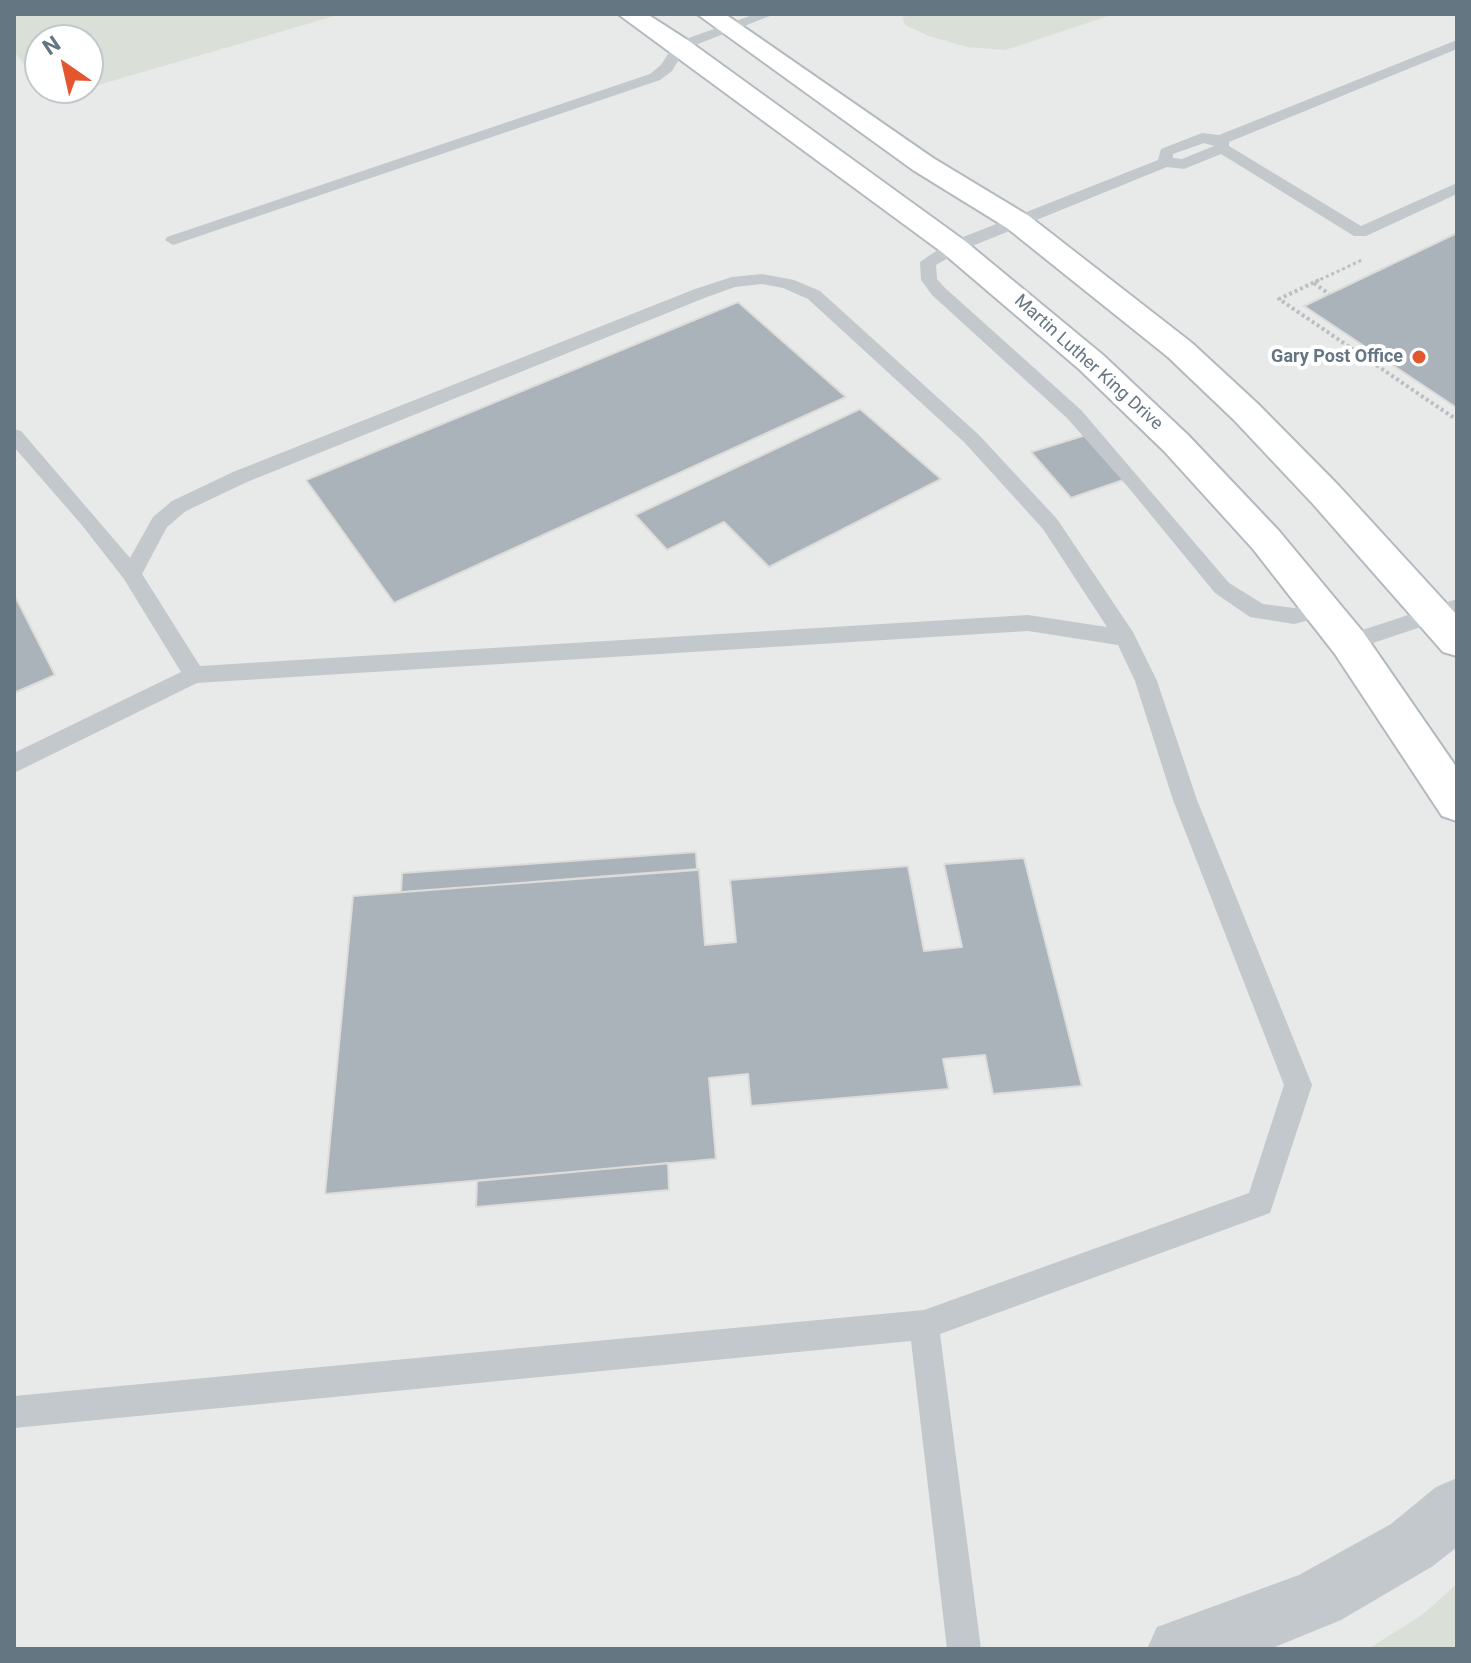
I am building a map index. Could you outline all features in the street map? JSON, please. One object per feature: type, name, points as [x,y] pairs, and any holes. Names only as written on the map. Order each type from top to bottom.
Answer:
[{"type":"main road","name":"Martin Luther King Drive","points":[[630,14],[680,46],[954,247],[1091,362],[1176,443],[1266,540],[1349,643],[1457,803]]},
{"type":"main road","points":[[719,21],[923,164],[1018,222],[1202,370],[1450,621]]},
{"type":"street","points":[[1179,1649],[1237,1631],[1319,1598],[1412,1545],[1457,1508]]},
{"type":"lane","points":[[173,240],[655,77],[667,68],[680,46],[719,21],[768,14]]},
{"type":"lane","points":[[1322,609],[1294,616],[1275,615],[1257,611],[1222,588],[1135,482],[1074,414],[929,280],[928,262],[954,247],[1165,162],[1184,164],[1222,144],[1457,44]]},
{"type":"lane","points":[[1222,144],[1360,233],[1457,188]]},
{"type":"lane","points":[[14,1412],[924,1325],[1260,1203],[1298,1085],[1185,800],[1146,681],[1125,638],[1050,524],[972,439],[814,295],[788,284],[762,279],[732,282],[202,493],[160,522],[131,574]]},
{"type":"lane","points":[[14,435],[88,519],[131,574],[194,675]]},
{"type":"lane","points":[[1349,643],[1450,621]]},
{"type":"lane","points":[[14,764],[194,675],[1028,623],[1125,638]]},
{"type":"lane","points":[[924,1325],[964,1649]]},
{"type":"path","points":[[1329,294],[1311,284],[1279,299],[1457,420]]},
{"type":"shaded area","points":[[14,14],[342,14],[104,83],[104,24],[24,24],[24,64],[14,52]]},
{"type":"shaded area","points":[[342,14],[1457,14],[1457,1649],[14,1649],[14,52],[24,64],[24,104],[104,104],[104,83]]},
{"type":"shaded area","points":[[920,14],[1115,14],[1005,50],[967,47],[905,25],[902,17]]},
{"type":"shaded area","points":[[1457,1584],[1457,1649],[1368,1649],[1422,1615]]},
{"type":"building","name":"Gary Post Office","points":[[1457,233],[1457,408],[1304,306]]},
{"type":"building","points":[[738,302],[846,397],[394,603],[306,480]]},
{"type":"building","points":[[860,409],[941,479],[769,567],[724,522],[667,550],[635,515]]},
{"type":"building","points":[[1086,435],[1126,479],[1071,498],[1031,452]]},
{"type":"building","points":[[14,594],[55,675],[14,693]]},
{"type":"building","points":[[696,852],[697,870],[401,892],[402,873]]},
{"type":"building","points":[[1024,858],[1082,1086],[993,1094],[985,1055],[943,1059],[949,1089],[751,1106],[748,1074],[709,1078],[716,1159],[325,1194],[353,896],[699,869],[705,945],[736,942],[730,880],[908,866],[924,951],[962,947],[944,864]]},
{"type":"building","points":[[668,1163],[669,1190],[476,1207],[477,1181]]},
{"type":"place","name":"Gary Post Office","points":[[1419,357]]}]
